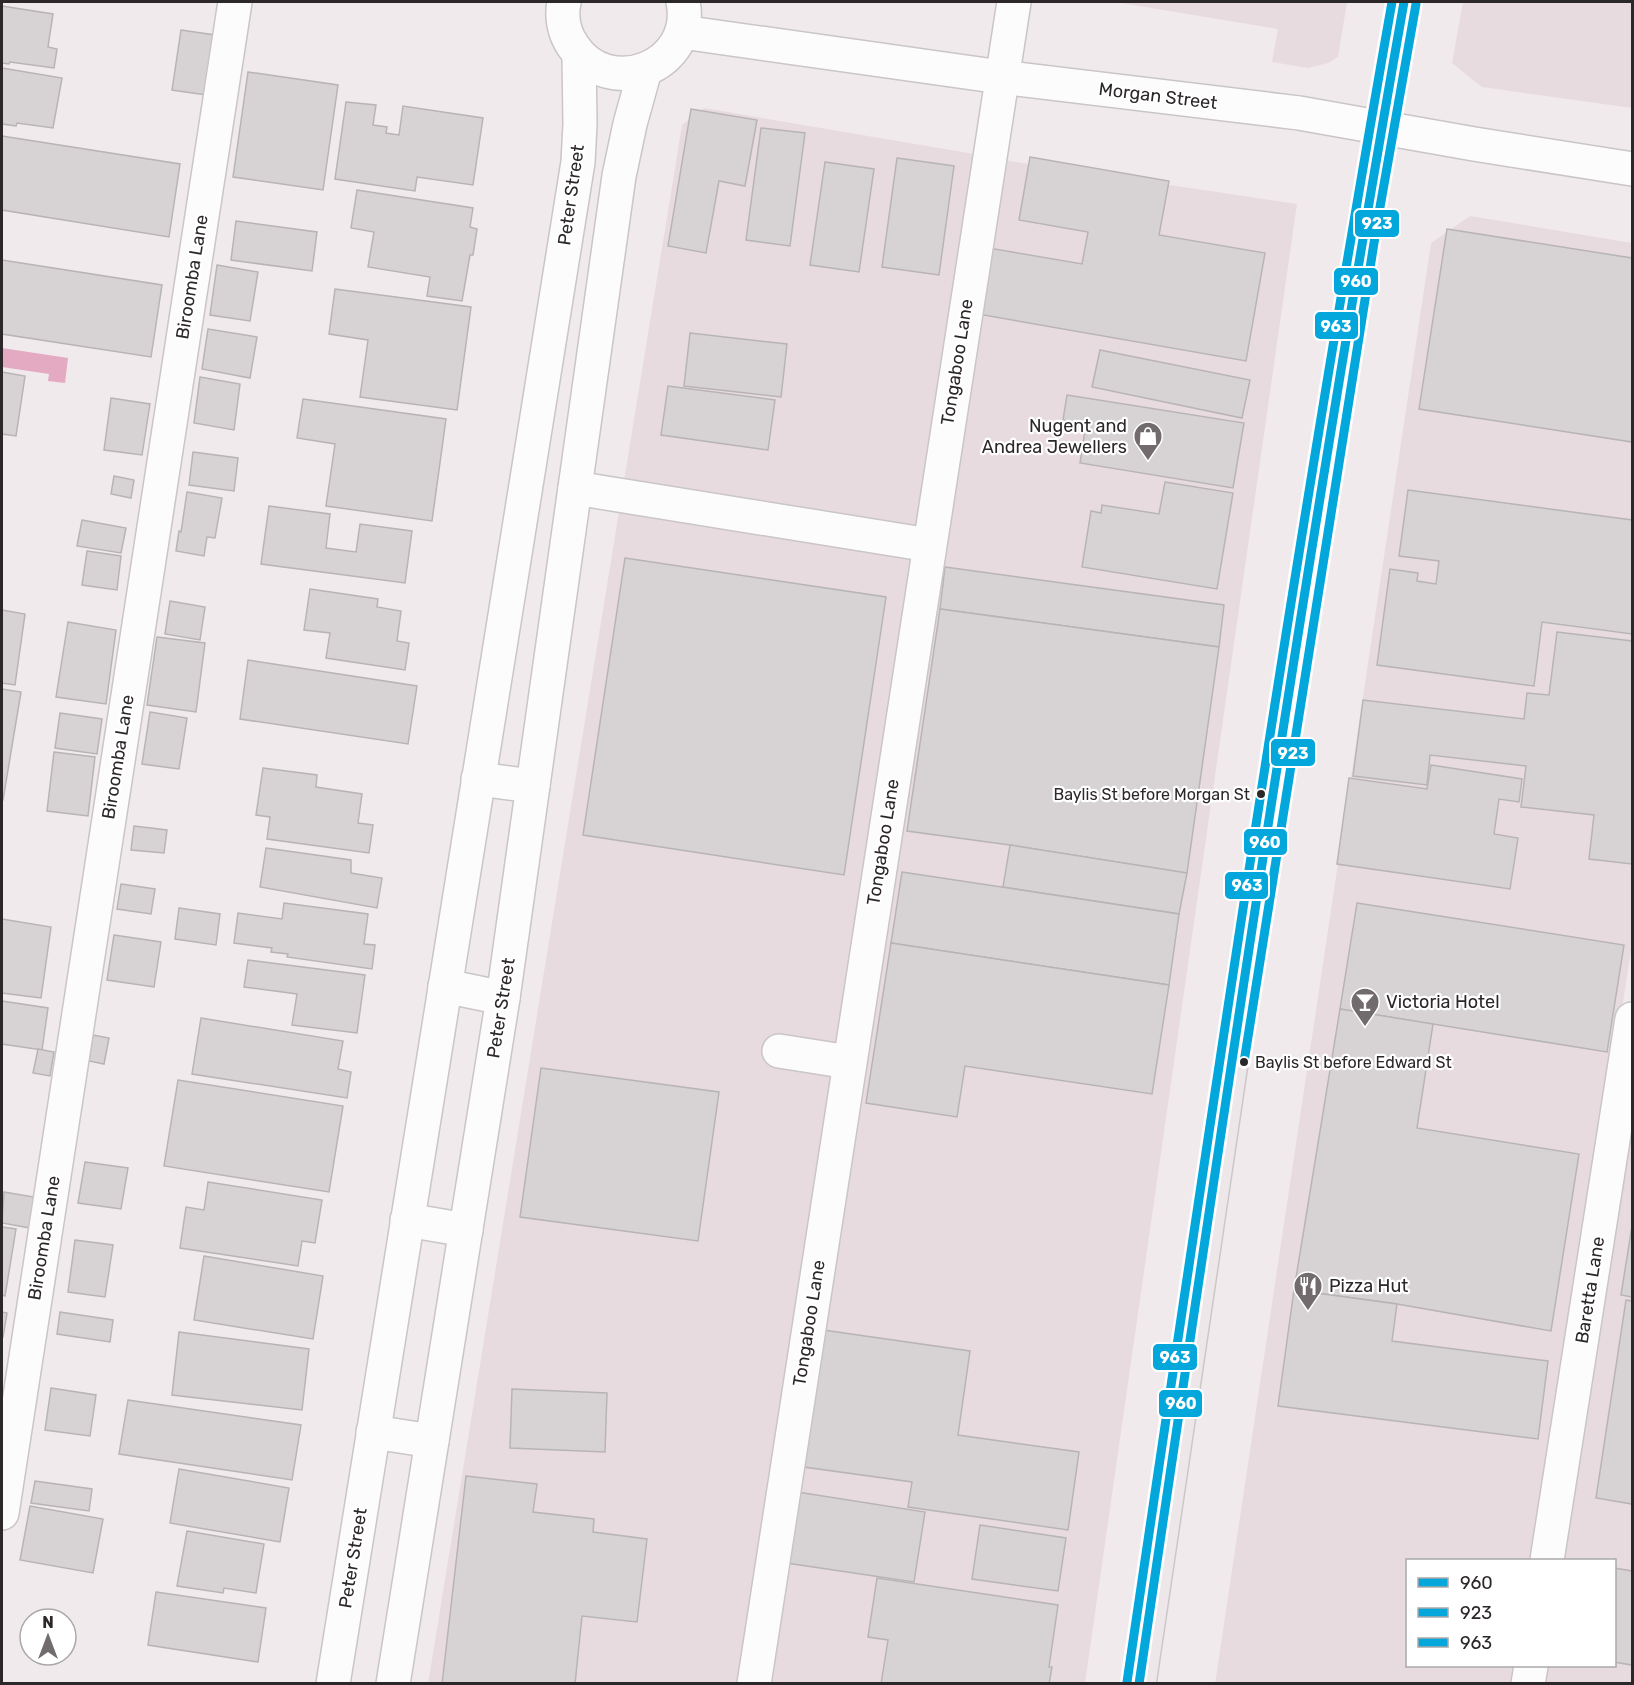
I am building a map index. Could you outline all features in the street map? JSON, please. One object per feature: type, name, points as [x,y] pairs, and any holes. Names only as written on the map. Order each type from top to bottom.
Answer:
[{"type":"main road","points":[[1139,1683],[1247,955],[1365,222],[1404,2]]},
{"type":"street","name":"Biroomba Lane","points":[[2,1513],[235,2]]},
{"type":"street","points":[[558,2],[569,40],[579,55],[593,66],[610,73],[627,74],[645,70],[661,62],[674,48],[683,17]]},
{"type":"street","name":"Tongaboo Lane","points":[[754,1683],[1014,2]]},
{"type":"street","name":"Morgan Street","points":[[683,17],[1001,77],[1299,113],[1632,169]]},
{"type":"street","name":"Peter Street","points":[[333,1683],[578,162],[579,55]]},
{"type":"street","name":"Peter Street","points":[[393,1683],[503,998],[620,176],[630,124],[645,70]]},
{"type":"street","points":[[550,334],[596,339]]},
{"type":"street","points":[[575,488],[929,545]]},
{"type":"street","points":[[516,544],[566,551]]},
{"type":"street","points":[[478,779],[533,786]]},
{"type":"street","points":[[445,986],[503,998]]},
{"type":"street","name":"Baretta Lane","points":[[1548,1559],[1632,1018]]},
{"type":"street","points":[[779,1051],[849,1062]]},
{"type":"street","points":[[407,1220],[466,1230]]},
{"type":"street","points":[[373,1432],[432,1441]]},
{"type":"street","points":[[1528,1683],[1531,1667]]},
{"type":"shaded area","points":[[1115,2],[1347,2],[1338,57],[1328,63],[1308,68],[1272,62],[1278,29]]},
{"type":"shaded area","points":[[1463,2],[1632,2],[1632,108],[1482,87],[1452,63]]},
{"type":"shaded area","points":[[704,108],[974,154],[738,1683],[428,1684],[682,125]]},
{"type":"shaded area","points":[[1003,160],[1297,204],[1085,1683],[768,1684]]},
{"type":"shaded area","points":[[1470,216],[1632,243],[1632,944],[1537,1559],[1406,1559],[1406,1667],[1520,1667],[1517,1683],[1215,1684],[1431,243]]},
{"type":"shaded area","points":[[2,348],[68,358],[65,383],[48,381],[49,374],[2,367]]},
{"type":"shaded area","points":[[1632,1127],[1632,1683],[1543,1684],[1546,1667],[1616,1667],[1616,1559],[1563,1559]]},
{"type":"building","points":[[2,6],[53,14],[48,47],[57,49],[54,68],[2,63]]},
{"type":"building","points":[[181,30],[215,35],[206,95],[172,90]]},
{"type":"building","points":[[2,68],[62,78],[53,128],[17,123],[16,126],[2,124]]},
{"type":"building","points":[[248,72],[338,85],[323,190],[233,177]]},
{"type":"building","points":[[346,102],[376,105],[373,125],[387,127],[386,133],[399,135],[403,106],[483,118],[473,185],[417,177],[415,191],[335,179]]},
{"type":"building","points":[[691,109],[757,120],[745,186],[719,181],[706,253],[668,246]]},
{"type":"building","points":[[761,128],[805,133],[790,246],[746,240]]},
{"type":"building","points":[[2,136],[180,164],[169,237],[2,210]]},
{"type":"building","points":[[1030,157],[1169,181],[1159,235],[1265,253],[1246,361],[972,313],[983,247],[1082,264],[1088,232],[1019,220]]},
{"type":"building","points":[[897,158],[954,166],[939,275],[882,267]]},
{"type":"building","points":[[825,162],[874,169],[859,272],[810,265]]},
{"type":"building","points":[[357,190],[473,208],[470,227],[477,229],[462,301],[427,296],[430,277],[368,267],[374,232],[351,228]]},
{"type":"building","points":[[236,221],[317,232],[312,271],[231,260]]},
{"type":"building","points":[[1447,229],[1632,258],[1632,442],[1419,409]]},
{"type":"building","points":[[2,260],[162,285],[151,357],[2,334]]},
{"type":"building","points":[[217,265],[258,272],[250,321],[210,315]]},
{"type":"building","points":[[335,289],[471,307],[457,410],[360,397],[368,340],[329,334]]},
{"type":"building","points":[[208,329],[257,337],[250,378],[202,369]]},
{"type":"building","points":[[690,333],[787,344],[781,397],[684,386]]},
{"type":"building","points":[[1100,350],[1250,380],[1242,418],[1092,387]]},
{"type":"building","points":[[2,372],[25,376],[16,436],[2,434]]},
{"type":"building","points":[[200,377],[240,384],[234,430],[194,423]]},
{"type":"building","points":[[668,386],[775,400],[768,450],[661,435]]},
{"type":"building","points":[[1067,395],[1244,423],[1233,488],[1080,463],[1086,424],[1063,420]]},
{"type":"building","points":[[111,398],[150,404],[142,455],[104,450]]},
{"type":"building","points":[[303,399],[446,419],[432,521],[326,506],[335,444],[297,438]]},
{"type":"building","points":[[193,452],[238,458],[234,491],[189,485]]},
{"type":"building","points":[[114,476],[134,480],[131,498],[111,494]]},
{"type":"building","points":[[1165,482],[1233,493],[1217,589],[1082,567],[1091,511],[1101,513],[1102,505],[1159,514]]},
{"type":"building","points":[[1408,490],[1632,520],[1632,634],[1542,622],[1534,686],[1377,665],[1390,569],[1418,573],[1417,581],[1436,584],[1439,561],[1399,556]]},
{"type":"building","points":[[187,492],[222,498],[215,538],[207,537],[204,556],[176,551]]},
{"type":"building","points":[[269,506],[330,514],[326,548],[356,552],[360,524],[412,531],[405,583],[261,564]]},
{"type":"building","points":[[82,520],[126,528],[121,553],[77,546]]},
{"type":"building","points":[[87,551],[121,556],[117,590],[82,585]]},
{"type":"building","points":[[625,558],[886,597],[844,875],[583,835]]},
{"type":"building","points":[[945,567],[1224,605],[1219,647],[940,609]]},
{"type":"building","points":[[310,589],[378,599],[377,607],[401,611],[397,641],[409,643],[405,670],[326,658],[330,633],[304,630]]},
{"type":"building","points":[[170,601],[205,607],[200,640],[165,634]]},
{"type":"building","points":[[940,609],[1219,647],[1187,873],[907,831]]},
{"type":"building","points":[[2,610],[25,614],[15,685],[2,683]]},
{"type":"building","points":[[68,622],[116,630],[106,704],[56,697]]},
{"type":"building","points":[[1557,632],[1632,641],[1632,864],[1589,859],[1594,815],[1521,807],[1526,766],[1430,755],[1427,785],[1353,776],[1363,700],[1524,719],[1527,693],[1549,695]]},
{"type":"building","points":[[157,637],[205,643],[196,712],[147,705]]},
{"type":"building","points":[[248,660],[417,686],[408,744],[240,719]]},
{"type":"building","points":[[2,689],[21,692],[3,800],[2,800]]},
{"type":"building","points":[[150,712],[187,718],[179,769],[142,764]]},
{"type":"building","points":[[60,713],[102,719],[97,754],[55,748]]},
{"type":"building","points":[[54,752],[95,757],[88,816],[47,811]]},
{"type":"building","points":[[1431,765],[1522,779],[1519,802],[1499,799],[1494,834],[1518,838],[1510,889],[1337,864],[1349,778],[1427,789]]},
{"type":"building","points":[[263,768],[317,775],[316,787],[362,794],[358,823],[373,825],[369,853],[267,839],[270,817],[256,815]]},
{"type":"building","points":[[134,826],[167,830],[164,853],[131,850]]},
{"type":"building","points":[[1010,845],[1187,873],[1179,914],[1003,887]]},
{"type":"building","points":[[266,848],[351,860],[351,873],[382,878],[377,908],[260,887]]},
{"type":"building","points":[[902,872],[1179,914],[1169,985],[891,943]]},
{"type":"building","points":[[121,884],[155,889],[151,914],[117,909]]},
{"type":"building","points":[[284,903],[368,914],[364,944],[375,945],[372,969],[287,957],[288,954],[271,952],[272,948],[234,943],[238,913],[282,919]]},
{"type":"building","points":[[1357,903],[1624,945],[1607,1052],[1340,1009]]},
{"type":"building","points":[[179,908],[220,914],[216,945],[175,939]]},
{"type":"building","points":[[2,919],[51,927],[41,998],[2,993]]},
{"type":"building","points":[[114,935],[161,942],[154,987],[107,980]]},
{"type":"building","points":[[891,943],[1169,985],[1152,1094],[965,1066],[957,1117],[866,1103]]},
{"type":"building","points":[[248,960],[365,975],[357,1033],[292,1025],[297,994],[244,987]]},
{"type":"building","points":[[2,1001],[48,1008],[42,1050],[2,1044]]},
{"type":"building","points":[[1340,1009],[1433,1024],[1417,1128],[1579,1154],[1551,1331],[1397,1304],[1294,1290]]},
{"type":"building","points":[[201,1018],[343,1041],[338,1069],[351,1072],[347,1098],[192,1074]]},
{"type":"building","points":[[93,1035],[109,1038],[104,1064],[89,1061]]},
{"type":"building","points":[[38,1049],[54,1052],[50,1076],[33,1073]]},
{"type":"building","points":[[541,1068],[719,1092],[698,1241],[520,1217]]},
{"type":"building","points":[[178,1080],[343,1106],[329,1192],[164,1166]]},
{"type":"building","points":[[85,1162],[128,1168],[121,1209],[78,1203]]},
{"type":"building","points":[[208,1182],[322,1200],[315,1243],[302,1241],[298,1266],[180,1248],[186,1207],[204,1210]]},
{"type":"building","points":[[4,1192],[34,1197],[30,1228],[2,1223]]},
{"type":"building","points":[[1632,1226],[1632,1297],[1621,1295]]},
{"type":"building","points":[[2,1227],[16,1229],[5,1296],[2,1295]]},
{"type":"building","points":[[75,1240],[113,1245],[105,1297],[68,1292]]},
{"type":"building","points":[[204,1256],[323,1276],[313,1339],[194,1320]]},
{"type":"building","points":[[1294,1290],[1397,1304],[1392,1341],[1548,1361],[1538,1439],[1278,1406]]},
{"type":"building","points":[[1626,1300],[1632,1301],[1632,1504],[1596,1498]]},
{"type":"building","points":[[2,1312],[7,1313],[3,1337],[2,1337]]},
{"type":"building","points":[[60,1312],[113,1320],[110,1342],[57,1334]]},
{"type":"building","points":[[823,1330],[970,1351],[958,1435],[1079,1452],[1068,1530],[908,1507],[912,1482],[804,1467]]},
{"type":"building","points":[[179,1332],[309,1349],[302,1410],[172,1395]]},
{"type":"building","points":[[51,1388],[96,1395],[90,1436],[45,1430]]},
{"type":"building","points":[[512,1389],[607,1393],[605,1452],[510,1448]]},
{"type":"building","points":[[128,1400],[301,1425],[292,1480],[119,1454]]},
{"type":"building","points":[[179,1469],[289,1488],[280,1542],[170,1523]]},
{"type":"building","points":[[466,1476],[537,1484],[533,1512],[594,1519],[593,1532],[647,1539],[637,1622],[582,1616],[575,1684],[442,1684]]},
{"type":"building","points":[[35,1481],[92,1489],[89,1511],[31,1503]]},
{"type":"building","points":[[791,1491],[925,1512],[914,1582],[780,1562]]},
{"type":"building","points":[[30,1506],[103,1519],[93,1573],[20,1560]]},
{"type":"building","points":[[980,1525],[1066,1538],[1058,1591],[972,1579]]},
{"type":"building","points":[[187,1531],[264,1544],[256,1593],[224,1588],[223,1593],[177,1586]]},
{"type":"building","points":[[1616,1568],[1632,1571],[1632,1665],[1616,1662]]},
{"type":"building","points":[[877,1578],[1058,1605],[1049,1667],[1052,1667],[1049,1684],[881,1684],[888,1640],[868,1637]]},
{"type":"building","points":[[156,1592],[266,1608],[258,1662],[148,1645]]},
{"type":"transit line","name":"963","points":[[1127,1682],[1221,1051],[1320,421],[1392,2]]},
{"type":"transit line","name":"960","points":[[1139,1684],[1233,1052],[1332,422],[1404,2]]},
{"type":"transit line","name":"923","points":[[1244,1062],[1377,224],[1416,4]]},
{"type":"place","name":"Nugent and Andrea Jewellers","points":[[1148,462]]},
{"type":"place","name":"Baylis St before Morgan St","points":[[1261,794]]},
{"type":"place","name":"Victoria Hotel","points":[[1365,1028]]},
{"type":"place","name":"Baylis St before Edward St","points":[[1244,1062]]},
{"type":"place","name":"Pizza Hut","points":[[1308,1312]]}]
